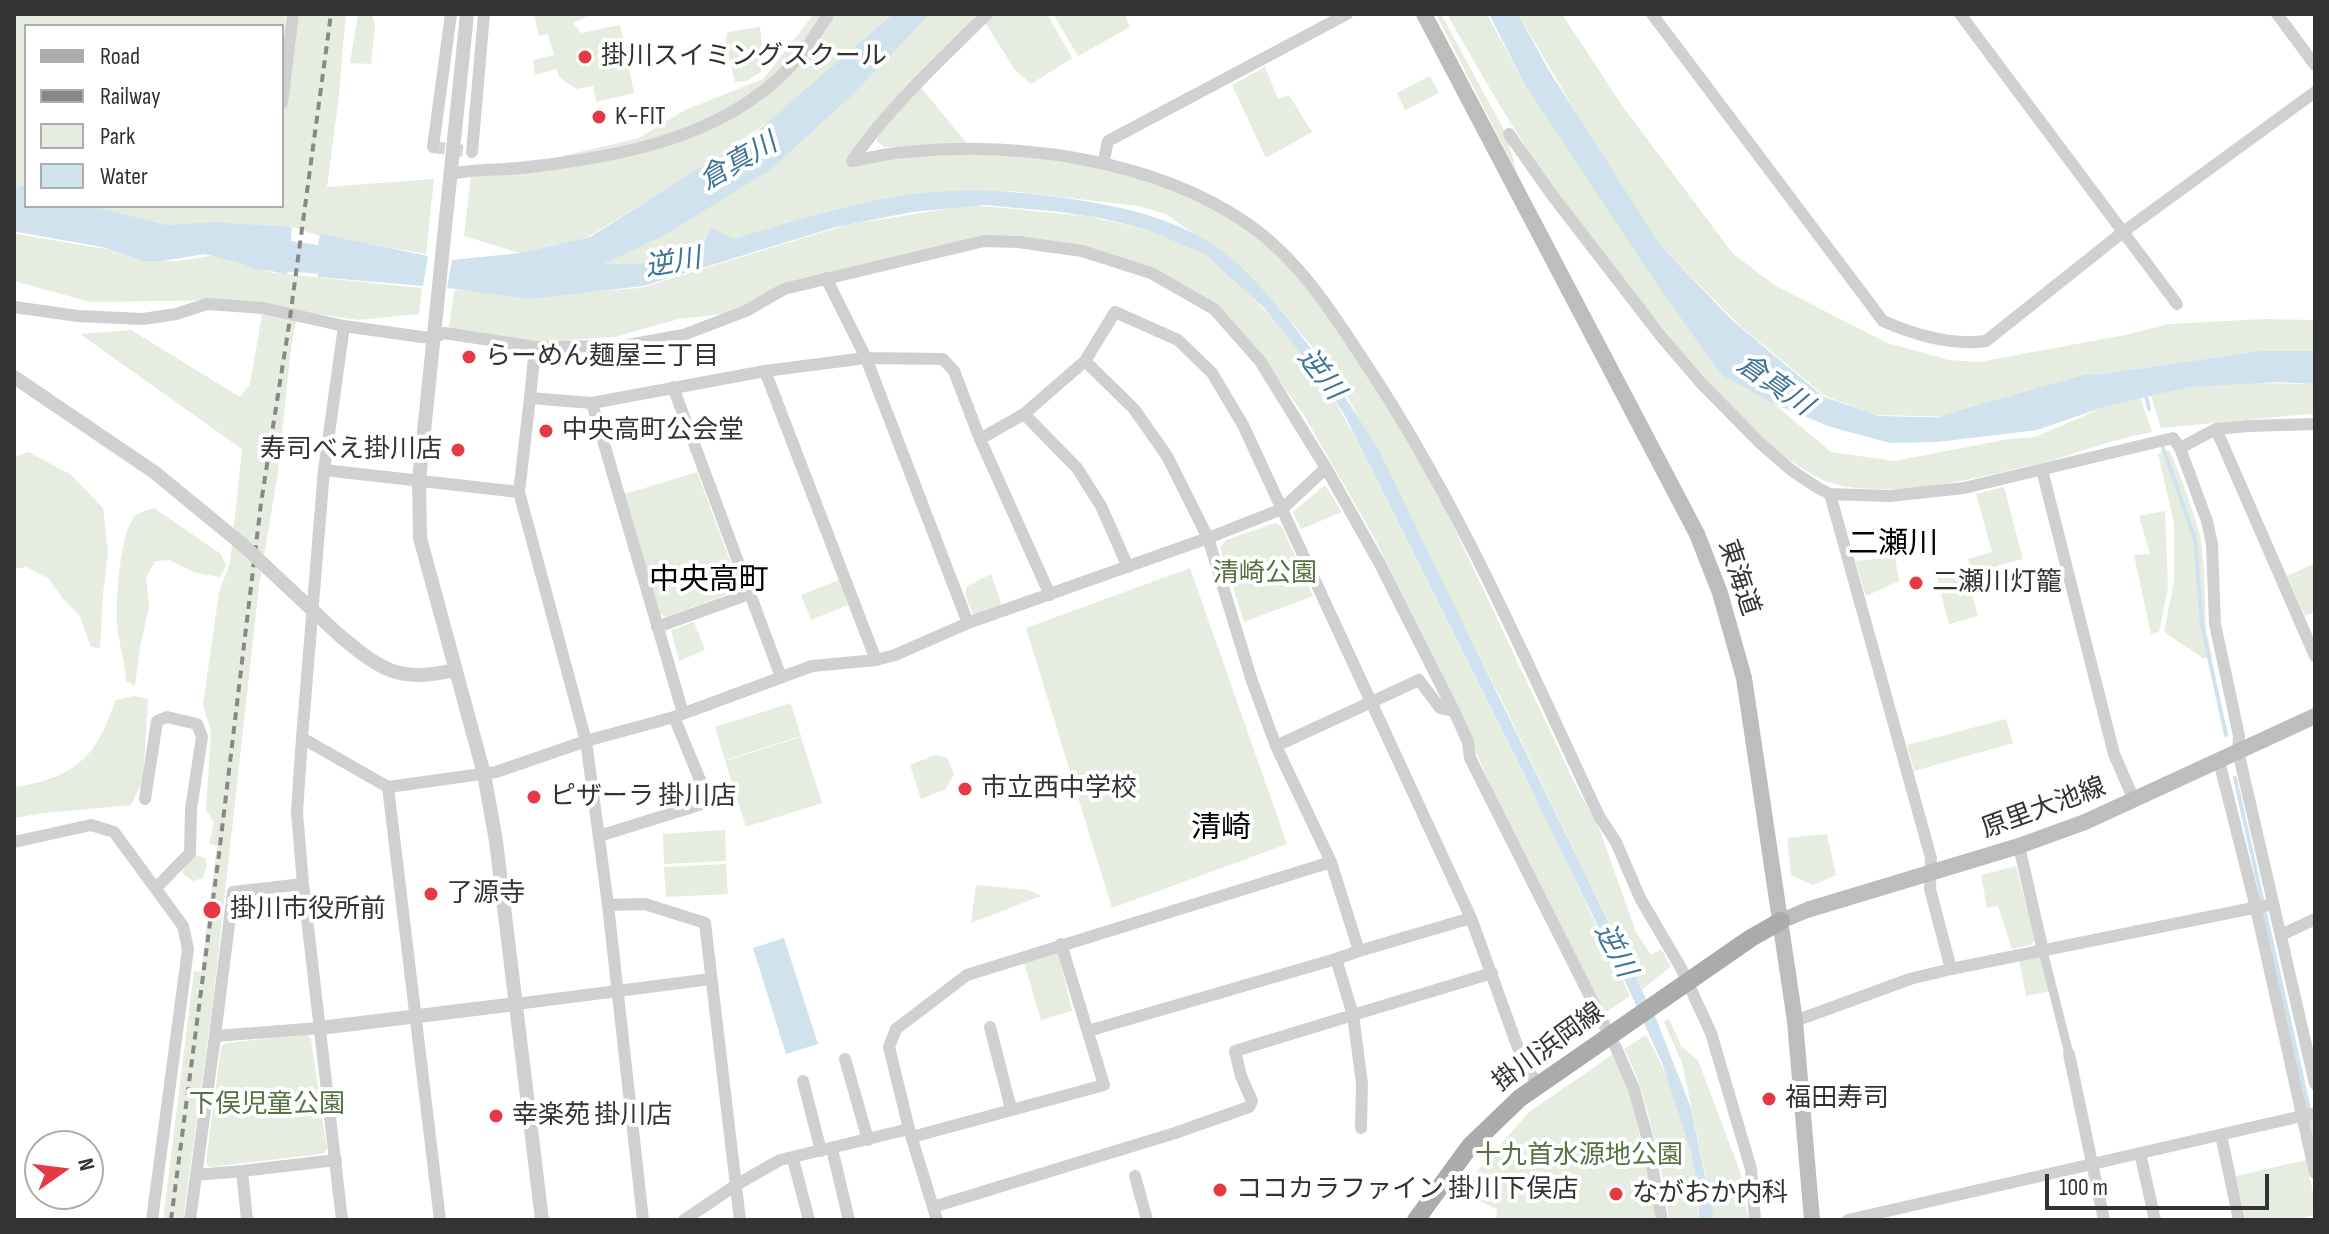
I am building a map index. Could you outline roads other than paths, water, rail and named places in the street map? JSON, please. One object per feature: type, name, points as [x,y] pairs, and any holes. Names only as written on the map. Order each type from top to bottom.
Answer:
[{"type":"main road","name":"東海道","points":[[1424,14],[1708,560],[1744,678],[1795,1021],[1812,1220]]},
{"type":"main road","name":"原里大池線","points":[[1781,921],[1807,910],[2019,846],[2085,822],[2315,716]]},
{"type":"main road","name":"掛川浜岡線","points":[[1416,1220],[1470,1146],[1496,1119],[1539,1083],[1751,938],[1781,921]]},
{"type":"street","points":[[284,87],[293,14]]},
{"type":"street","points":[[433,147],[451,14]]},
{"type":"street","points":[[467,14],[419,480],[420,538],[484,774],[498,855],[542,1220]]},
{"type":"street","points":[[472,152],[484,14]]},
{"type":"street","points":[[451,177],[576,162],[629,152],[681,136],[732,113],[776,80],[803,53],[826,14]]},
{"type":"street","points":[[987,14],[873,131],[852,161],[905,152],[967,149],[1031,153],[1103,164],[1142,173],[1196,193],[1248,224],[1289,258],[1329,308],[1401,415],[1465,532],[1599,816],[1616,842],[1640,898],[1711,1033],[1751,1169],[1755,1220]]},
{"type":"street","points":[[1103,164],[1108,141],[1347,14]]},
{"type":"street","points":[[1652,14],[1883,321],[1912,333],[1967,343],[1986,341],[2123,232],[2315,92]]},
{"type":"street","points":[[1960,14],[2177,304]]},
{"type":"street","points":[[2277,14],[2315,65]]},
{"type":"street","points":[[1509,134],[1660,335],[1709,391],[1791,470],[1830,494],[1890,496],[1964,488],[2173,438],[2180,448],[2207,521],[2212,544],[2215,624],[2239,736],[2238,751],[2315,1084]]},
{"type":"street","points":[[14,307],[78,316],[143,319],[176,314],[207,304],[263,308],[344,326],[444,333],[535,347],[622,346],[683,335],[746,311],[784,289],[984,241],[1018,242],[1082,251],[1151,273],[1214,309],[1260,361],[1380,564],[1454,711],[1468,742],[1470,758],[1611,1034],[1634,1089],[1647,1137],[1662,1220]]},
{"type":"street","points":[[826,278],[866,358],[968,623]]},
{"type":"street","points":[[980,439],[1024,414],[1085,361],[1115,312],[1178,340],[1212,373],[1243,425],[1373,703],[1471,918],[1526,1070],[1539,1083]]},
{"type":"street","points":[[342,1220],[297,812],[324,470],[344,326]]},
{"type":"street","points":[[535,347],[519,492],[586,741],[608,905],[643,1220]]},
{"type":"street","points":[[530,398],[592,403],[765,371],[866,358],[943,359],[954,371],[980,439],[1050,595]]},
{"type":"street","points":[[1085,361],[1134,409],[1167,456],[1208,538],[1252,681],[1276,746],[1331,862],[1359,951]]},
{"type":"street","points":[[765,371],[876,660]]},
{"type":"street","points":[[14,377],[154,472],[243,545],[366,658],[413,677],[455,670]]},
{"type":"street","points":[[673,387],[781,677]]},
{"type":"street","points":[[592,403],[657,627],[678,715],[707,797],[702,804],[599,836]]},
{"type":"street","points":[[1024,414],[1077,468],[1101,506],[1128,567]]},
{"type":"street","points":[[2180,448],[2216,429],[2315,424]]},
{"type":"street","points":[[2216,429],[2315,656]]},
{"type":"street","points":[[302,738],[388,787],[484,774],[678,715],[812,666],[876,660],[895,655],[968,623],[1282,509],[1326,468]]},
{"type":"street","points":[[324,470],[519,492]]},
{"type":"street","points":[[2042,470],[2114,754],[2134,800]]},
{"type":"street","points":[[1830,494],[1931,858],[1930,889],[1951,969]]},
{"type":"street","points":[[657,627],[749,594]]},
{"type":"street","points":[[1276,746],[1419,680],[1440,708],[1454,711]]},
{"type":"street","points":[[145,799],[157,721],[167,717],[197,724],[202,737],[191,809],[190,853],[156,888]]},
{"type":"street","points":[[2219,761],[2294,1073],[2309,1115],[2315,1173]]},
{"type":"street","points":[[388,787],[440,1220]]},
{"type":"street","points":[[14,842],[91,825],[114,832],[183,926],[188,949],[152,1220]]},
{"type":"street","points":[[2019,846],[2069,1054],[2104,1220]]},
{"type":"street","points":[[1331,862],[967,975],[896,1029],[889,1047],[935,1213],[1249,1107],[1252,1101],[1235,1051],[1492,973]]},
{"type":"street","points":[[190,1220],[233,892],[303,884]]},
{"type":"street","points":[[608,905],[645,904],[705,923],[740,1220]]},
{"type":"street","points":[[1795,1021],[1910,979],[2273,904]]},
{"type":"street","points":[[1088,1031],[1471,918]]},
{"type":"street","points":[[2281,935],[2315,919]]},
{"type":"street","points":[[684,1220],[780,1160],[911,1133],[1104,1085],[1061,944]]},
{"type":"street","points":[[1336,959],[1353,1015],[1362,1084],[1361,1128]]},
{"type":"street","points":[[215,1036],[320,1028],[711,979]]},
{"type":"street","points":[[990,1027],[1011,1109]]},
{"type":"street","points":[[845,1059],[868,1140]]},
{"type":"street","points":[[2294,1073],[2312,1069]]},
{"type":"street","points":[[803,1081],[849,1220]]},
{"type":"street","points":[[1848,1220],[2309,1115]]},
{"type":"street","points":[[2221,1135],[2239,1220]]},
{"type":"street","points":[[2140,1153],[2155,1220]]},
{"type":"street","points":[[793,1159],[809,1220]]},
{"type":"street","points":[[196,1175],[336,1160]]},
{"type":"street","points":[[242,1171],[247,1220]]},
{"type":"street","points":[[1135,1176],[1146,1220]]},
{"type":"water","points":[[893,14],[930,14],[851,96],[770,170],[663,236],[603,264],[640,264],[703,247],[711,227],[733,239],[873,201],[962,190],[1043,195],[1135,211],[1184,229],[1230,258],[1266,293],[1302,336],[1343,393],[1380,453],[1657,1021],[1691,1108],[1714,1220],[1699,1220],[1699,1195],[1690,1148],[1662,1063],[1631,994],[1344,414],[1312,367],[1264,308],[1206,255],[1145,229],[1100,218],[985,205],[912,212],[836,227],[643,286],[530,299],[447,288],[452,260],[520,253],[590,237],[755,133]]},
{"type":"water","points":[[1489,14],[1518,14],[1548,69],[1661,246],[1733,321],[1824,397],[1879,416],[2007,419],[2041,407],[2081,377],[2260,351],[2315,351],[2315,384],[2277,382],[2190,387],[2107,406],[2037,430],[1937,442],[1890,443],[1831,427],[1774,404],[1723,376],[1698,342],[1525,85]]},
{"type":"water","points":[[24,186],[24,208],[98,208],[166,225],[216,222],[292,227],[291,241],[318,245],[320,234],[428,256],[423,286],[318,277],[317,257],[290,252],[287,275],[205,254],[142,261],[102,247],[17,232],[14,228],[14,190]]},
{"type":"water","points":[[784,938],[818,1044],[786,1054],[753,948]]},
{"type":"waterway","name":"逆川","points":[[255,256],[351,263]]},
{"type":"waterway","name":"倉真川","points":[[1949,427],[2089,387]]},
{"type":"waterway","points":[[2145,392],[2149,409]]},
{"type":"waterway","points":[[2163,448],[2195,539],[2202,625],[2226,735]]},
{"type":"waterway","points":[[2235,778],[2315,1136]]},
{"type":"tunnel","points":[[433,147],[472,152]]},
{"type":"railway","points":[[171,1220],[261,503],[289,325],[331,14]]},
{"type":"place","name":"掛川スイミングスクール","points":[[585,57]]},
{"type":"place","name":"K−FIT","points":[[599,117]]},
{"type":"place","name":"らーめん麺屋三丁目","points":[[469,357]]},
{"type":"place","name":"中央高町公会堂","points":[[546,431]]},
{"type":"place","name":"寿司べえ掛川店","points":[[458,450]]},
{"type":"place","name":"二瀬川灯籠","points":[[1916,583]]},
{"type":"place","name":"市立西中学校","points":[[965,789]]},
{"type":"place","name":"ピザーラ 掛川店","points":[[534,797]]},
{"type":"place","name":"了源寺","points":[[431,894]]},
{"type":"place","name":"掛川市役所前","points":[[212,910]]},
{"type":"place","name":"福田寿司","points":[[1769,1099]]},
{"type":"place","name":"幸楽苑 掛川店","points":[[496,1116]]},
{"type":"place","name":"ココカラファイン 掛川下俣店","points":[[1220,1190]]},
{"type":"place","name":"ながおか内科","points":[[1616,1194]]},
{"type":"district","name":"二瀬川","points":[[1893,545]]},
{"type":"district","name":"中央高町","points":[[709,581]]},
{"type":"district","name":"清崎","points":[[1221,829]]},
{"type":"park label","name":"清崎公園","points":[[1265,574]]},
{"type":"park label","name":"下俣児童公園","points":[[267,1105]]},
{"type":"park label","name":"十九首水源地公園","points":[[1579,1156]]}]
